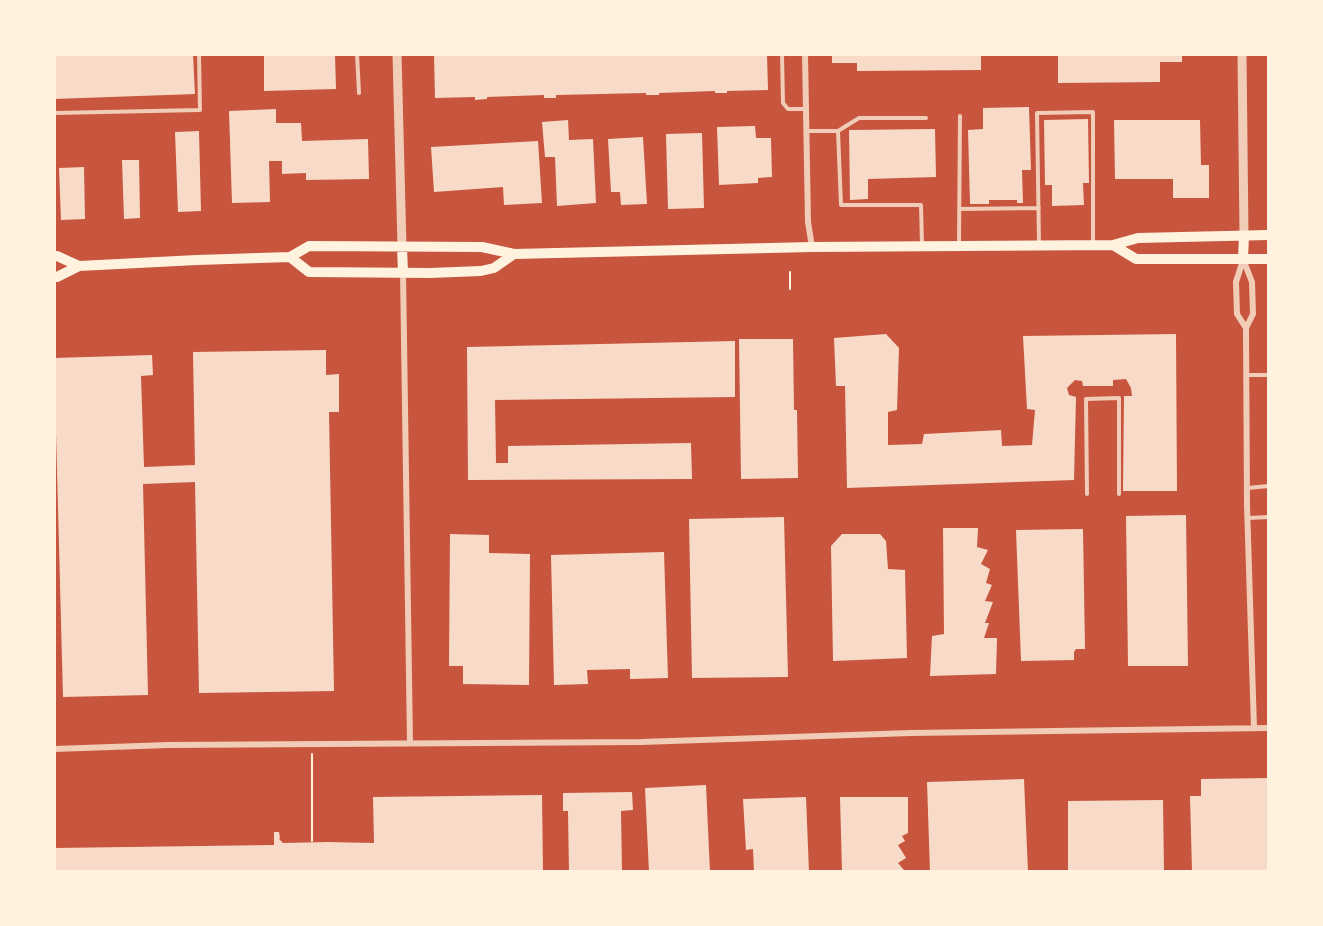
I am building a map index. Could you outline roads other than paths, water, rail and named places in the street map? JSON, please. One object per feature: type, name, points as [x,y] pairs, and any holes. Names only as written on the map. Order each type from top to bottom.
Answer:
[{"type":"main road","points":[[54,277],[79,266],[290,257],[309,246],[482,247],[514,254],[812,247],[1113,245],[1138,238],[1269,235]]},
{"type":"main road","points":[[1243,259],[1244,236]]},
{"type":"main road","points":[[1113,245],[1136,259],[1269,259]]},
{"type":"main road","points":[[402,247],[403,272]]},
{"type":"main road","points":[[290,257],[309,272],[482,271],[494,268],[514,254]]},
{"type":"main road","points":[[54,256],[79,266]]},
{"type":"street","points":[[397,54],[402,247]]},
{"type":"street","points":[[805,54],[808,222],[812,247]]},
{"type":"street","points":[[1242,54],[1244,236]]},
{"type":"street","points":[[1243,259],[1236,282],[1237,314],[1246,328]]},
{"type":"street","points":[[1243,259],[1252,282],[1253,314],[1246,328],[1246,375],[1254,728]]},
{"type":"street","points":[[403,272],[410,743]]},
{"type":"street","points":[[54,749],[312,744],[641,742],[901,734],[1269,728]]},
{"type":"lane","points":[[54,113],[200,110],[198,54]]},
{"type":"lane","points":[[357,54],[358,93]]},
{"type":"lane","points":[[782,54],[783,103],[788,109],[806,110]]},
{"type":"lane","points":[[1039,245],[1037,113],[1093,112],[1093,245]]},
{"type":"lane","points":[[959,245],[960,116]]},
{"type":"lane","points":[[806,131],[838,131],[859,118],[926,118]]},
{"type":"lane","points":[[838,131],[841,206],[921,205],[922,246]]},
{"type":"lane","points":[[959,209],[1039,208]]},
{"type":"lane","points":[[1246,375],[1269,375]]},
{"type":"lane","points":[[1087,494],[1086,399],[1119,398],[1119,494]]},
{"type":"lane","points":[[1247,488],[1269,486]]},
{"type":"lane","points":[[1248,518],[1269,517]]}]
